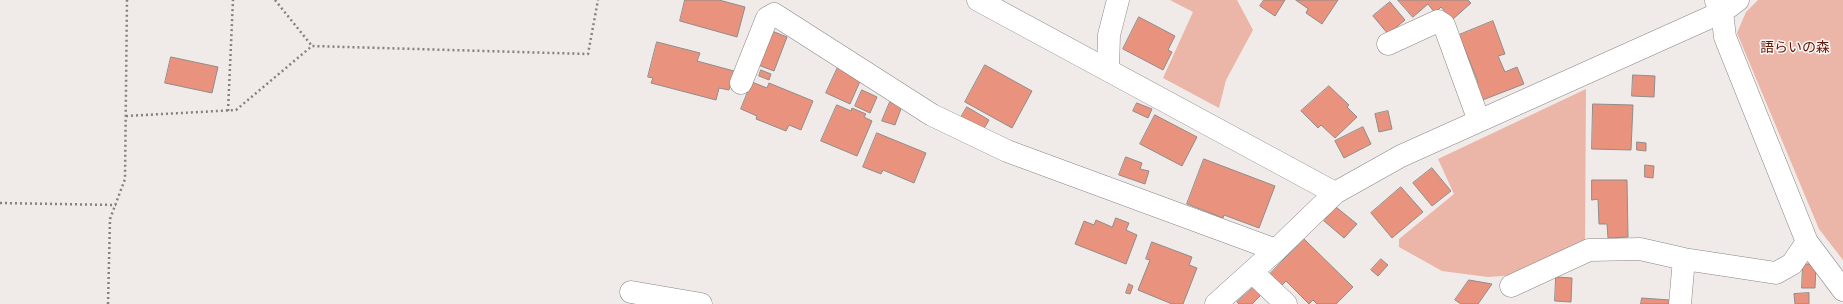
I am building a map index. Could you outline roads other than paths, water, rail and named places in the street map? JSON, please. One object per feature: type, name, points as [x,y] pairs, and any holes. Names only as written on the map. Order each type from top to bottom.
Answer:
[{"type":"street","points":[[978,0],[1336,193]]},
{"type":"street","points":[[1108,70],[1109,35],[1118,0]]},
{"type":"street","points":[[1216,304],[1336,193],[1402,156],[1725,4],[1725,37],[1807,242],[1843,290]]},
{"type":"street","points":[[740,83],[767,18],[774,14],[932,116],[1007,151],[1276,250]]},
{"type":"street","points":[[1388,44],[1438,21],[1444,26],[1479,121]]},
{"type":"street","points":[[1512,286],[1589,250],[1640,249],[1684,259],[1776,273],[1792,264],[1807,242]]},
{"type":"street","points":[[1680,304],[1684,259]]},
{"type":"street","points":[[1252,272],[1286,304]]},
{"type":"street","points":[[631,292],[701,304]]},
{"type":"park label","name":"語らいの森","points":[[1795,48]]}]
